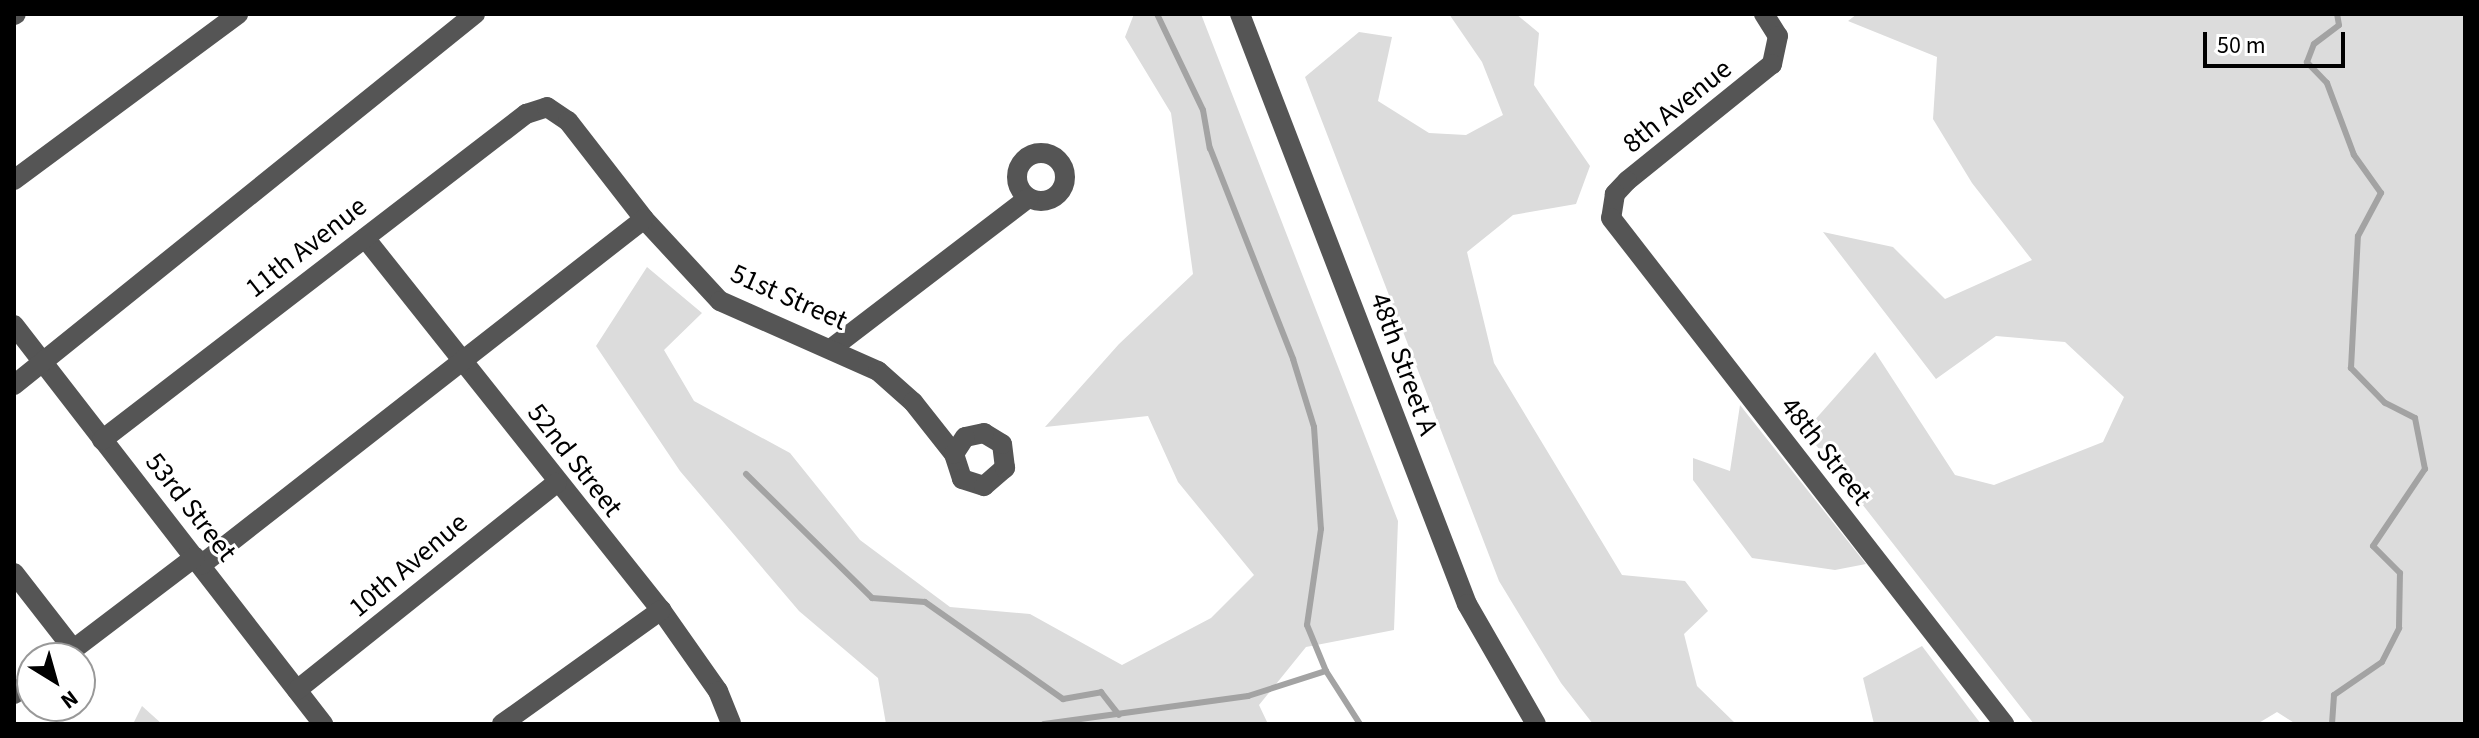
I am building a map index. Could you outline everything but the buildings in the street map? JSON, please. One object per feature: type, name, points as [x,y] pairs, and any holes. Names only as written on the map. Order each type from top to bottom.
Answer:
[{"type":"street","points":[[14,180],[238,14]]},
{"type":"street","points":[[14,385],[475,14]]},
{"type":"street","name":"48th Street A","points":[[1240,14],[1467,604],[1536,724]]},
{"type":"street","name":"8th Avenue","points":[[1610,209],[1627,181],[1727,105],[1772,64],[1780,46],[1764,14]]},
{"type":"street","name":"51st Street","points":[[547,107],[575,129],[644,219],[720,301],[832,348],[893,383],[954,454]]},
{"type":"street","name":"11th Avenue","points":[[102,440],[526,114],[547,107]]},
{"type":"street","points":[[832,348],[1028,198]]},
{"type":"street","name":"48th Street","points":[[1610,209],[1620,233],[2004,724]]},
{"type":"street","points":[[85,642],[461,363],[644,219]]},
{"type":"street","name":"52nd Street","points":[[365,238],[556,483],[661,610],[718,691],[731,724]]},
{"type":"street","name":"53rd Street","points":[[14,325],[323,724]]},
{"type":"street","name":"10th Avenue","points":[[297,690],[556,483]]},
{"type":"street","points":[[14,573],[60,642]]},
{"type":"street","points":[[502,724],[661,610]]},
{"type":"shaded area","points":[[1134,14],[1201,14],[1398,521],[1394,630],[1306,647],[1259,705],[1268,724],[886,724],[878,678],[799,611],[680,471],[596,346],[647,267],[702,313],[664,350],[694,401],[790,453],[860,540],[950,607],[1030,614],[1122,665],[1211,618],[1254,575],[1178,482],[1148,416],[1045,427],[1119,344],[1193,274],[1171,113],[1125,37]]},
{"type":"shaded area","points":[[1449,14],[1516,14],[1539,33],[1534,85],[1590,166],[1576,204],[1513,215],[1467,252],[1494,363],[1622,575],[1685,581],[1708,611],[1684,634],[1697,686],[1736,724],[1593,724],[1561,683],[1499,581],[1305,77],[1359,32],[1392,37],[1378,101],[1429,133],[1466,135],[1503,115],[1482,62]]},
{"type":"shaded area","points":[[1857,14],[2465,14],[2465,724],[2296,724],[2277,712],[2257,724],[2034,724],[1805,431],[1875,352],[1955,475],[1994,485],[2103,442],[2124,397],[2065,342],[1996,336],[1936,379],[1823,232],[1893,247],[1945,299],[2032,260],[1972,183],[1933,119],[1937,57],[1848,21]]},
{"type":"shaded area","points":[[1740,405],[1866,564],[1835,570],[1752,558],[1693,480],[1693,458],[1730,471]]},
{"type":"shaded area","points":[[1922,646],[1981,724],[1874,724],[1863,678]]},
{"type":"shaded area","points":[[142,706],[162,724],[133,724]]},
{"type":"waterway","points":[[1157,14],[1203,110],[1210,148],[1293,359],[1314,427],[1321,529],[1307,625],[1326,671],[1360,724]]},
{"type":"waterway","points":[[2332,724],[2334,695],[2382,662],[2399,628],[2400,573],[2373,546],[2425,469],[2415,418],[2385,403],[2351,368],[2358,236],[2381,193],[2354,155],[2327,83],[2307,62],[2314,44],[2339,25],[2337,14]]},
{"type":"waterway","points":[[746,474],[872,598],[925,602],[1063,699],[1101,692],[1119,715]]},
{"type":"waterway","points":[[1044,724],[1248,696],[1326,671]]}]
